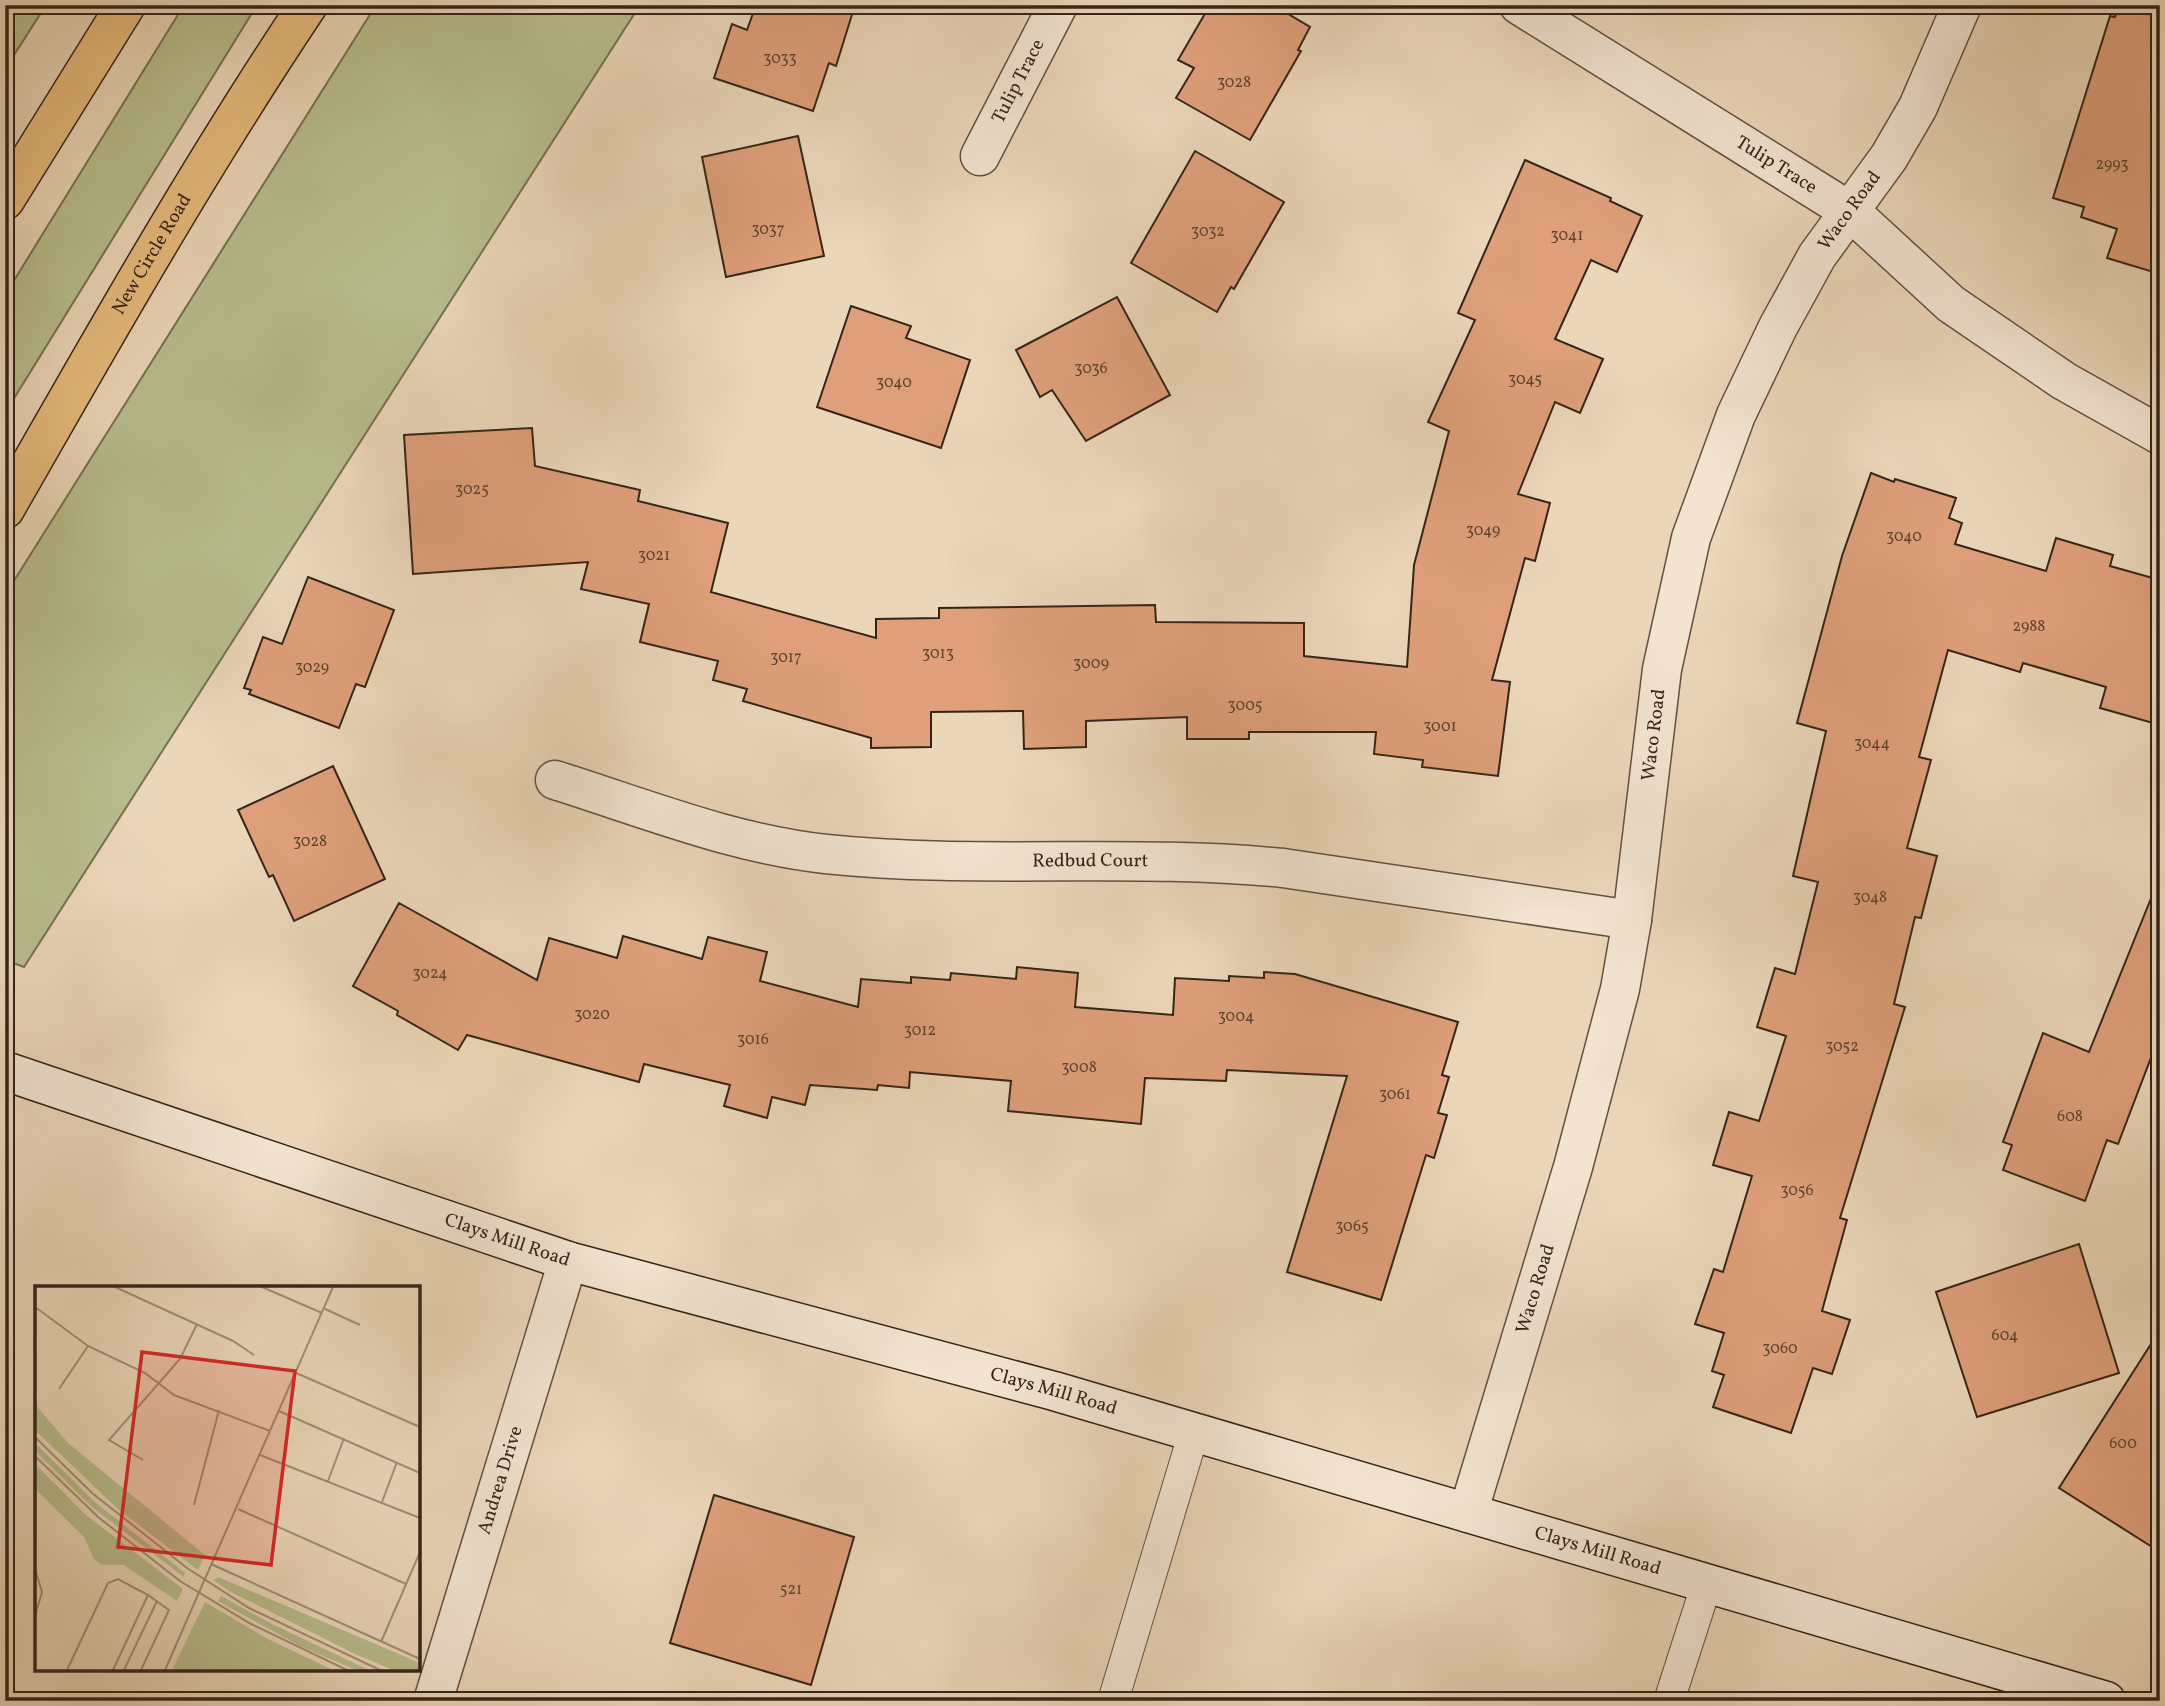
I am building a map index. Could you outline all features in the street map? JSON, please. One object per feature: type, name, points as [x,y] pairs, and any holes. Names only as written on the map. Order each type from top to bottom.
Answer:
[{"type":"highway","points":[[5,200],[126,5]]},
{"type":"highway","name":"New Circle Road","points":[[5,509],[156,249],[257,82],[308,5]]},
{"type":"street","name":"Tulip Trace","points":[[980,156],[1058,5]]},
{"type":"street","name":"Tulip Trace","points":[[1519,5],[1851,212],[1951,304],[2064,381],[2160,435]]},
{"type":"street","name":"Waco Road","points":[[1468,1513],[1573,1167],[1620,989],[1632,920],[1662,669],[1691,538],[1736,415],[1778,327],[1817,256],[1851,212],[1918,107],[1962,5]]},
{"type":"street","name":"Redbud Court","points":[[555,780],[754,843],[827,854],[964,863],[1226,862],[1283,868],[1632,920]]},
{"type":"street","name":"Clays Mill Road","points":[[5,1071],[568,1261],[1054,1391],[2106,1701]]},
{"type":"street","name":"Andrea Drive","points":[[433,1701],[568,1261]]},
{"type":"lane","points":[[1113,1701],[1194,1432]]},
{"type":"lane","points":[[1670,1701],[1707,1583]]},
{"type":"green space","points":[[5,5],[46,5],[5,69]]},
{"type":"green space","points":[[184,5],[257,5],[5,413],[5,295]]},
{"type":"green space","points":[[376,5],[640,5],[24,967],[5,960],[5,595]]},
{"type":"building","points":[[756,5],[855,5],[836,66],[829,63],[813,111],[714,78],[732,24],[747,30]]},
{"type":"building","points":[[1210,5],[1273,5],[1310,27],[1298,50],[1301,51],[1250,140],[1176,98],[1194,68],[1178,60]]},
{"type":"building","points":[[2118,5],[2160,5],[2160,274],[2107,258],[2117,229],[2081,217],[2084,207],[2053,198],[2110,16],[2115,17]]},
{"type":"building","points":[[798,136],[824,256],[726,277],[702,157]]},
{"type":"building","points":[[1195,151],[1284,202],[1234,289],[1231,287],[1217,312],[1131,263]]},
{"type":"building","points":[[1525,160],[1611,198],[1610,201],[1642,216],[1617,272],[1591,260],[1555,339],[1603,359],[1580,413],[1555,402],[1518,494],[1550,503],[1535,561],[1525,558],[1492,680],[1510,682],[1498,776],[1422,767],[1423,760],[1374,754],[1376,732],[1249,732],[1249,739],[1187,739],[1187,717],[1086,721],[1086,747],[1024,749],[1023,711],[931,712],[931,747],[871,748],[871,738],[743,701],[747,689],[713,680],[718,661],[640,642],[649,604],[581,589],[588,562],[413,574],[404,435],[532,428],[535,466],[640,490],[638,501],[728,523],[711,592],[876,638],[876,619],[939,618],[939,608],[1155,605],[1156,622],[1304,623],[1304,656],[1407,667],[1414,565],[1449,431],[1428,422],[1475,320],[1458,313]]},
{"type":"building","points":[[1117,297],[1170,395],[1086,441],[1052,390],[1040,397],[1016,350]]},
{"type":"building","points":[[851,306],[911,326],[906,338],[970,360],[941,448],[817,407]]},
{"type":"building","points":[[1871,473],[1894,482],[1895,479],[1956,498],[1949,518],[1962,523],[1955,544],[2046,571],[2056,538],[2113,555],[2110,566],[2160,580],[2160,725],[2100,708],[2106,687],[2023,663],[2020,672],[1948,650],[1919,757],[1931,760],[1907,848],[1937,856],[1921,918],[1915,917],[1894,1004],[1905,1007],[1840,1218],[1847,1220],[1822,1311],[1850,1320],[1832,1374],[1813,1368],[1791,1433],[1713,1407],[1724,1375],[1712,1371],[1724,1333],[1695,1324],[1714,1269],[1723,1272],[1752,1176],[1713,1165],[1729,1112],[1759,1121],[1786,1036],[1757,1027],[1775,968],[1795,974],[1818,882],[1793,876],[1826,731],[1797,723],[1842,556]]},
{"type":"building","points":[[308,577],[394,610],[365,687],[356,684],[339,728],[249,694],[251,690],[244,688],[263,637],[282,644]]},
{"type":"building","points":[[333,766],[385,879],[294,921],[273,875],[269,877],[238,810]]},
{"type":"building","points":[[2158,881],[2160,1034],[2118,1144],[2107,1140],[2085,1201],[2003,1170],[2012,1145],[2003,1142],[2043,1033],[2089,1052]]},
{"type":"building","points":[[399,903],[537,980],[549,938],[617,958],[623,936],[702,959],[708,937],[767,952],[760,981],[858,1007],[861,979],[911,983],[911,977],[950,980],[951,973],[1016,979],[1017,967],[1078,973],[1075,1007],[1173,1015],[1175,978],[1229,981],[1229,976],[1264,978],[1264,972],[1295,974],[1458,1022],[1442,1075],[1449,1077],[1438,1113],[1447,1115],[1434,1158],[1426,1155],[1381,1300],[1287,1272],[1347,1076],[1227,1070],[1226,1081],[1145,1078],[1141,1124],[1008,1111],[1011,1081],[910,1072],[909,1088],[878,1085],[877,1090],[810,1085],[805,1105],[772,1097],[767,1118],[724,1106],[730,1085],[644,1064],[639,1082],[467,1035],[458,1050],[397,1015],[398,1011],[353,986]]},
{"type":"building","points":[[2079,1244],[2119,1373],[1977,1417],[1936,1292]]},
{"type":"building","points":[[2160,1330],[2160,1552],[2059,1488]]},
{"type":"building","points":[[714,1495],[854,1537],[811,1685],[670,1643]]}]
